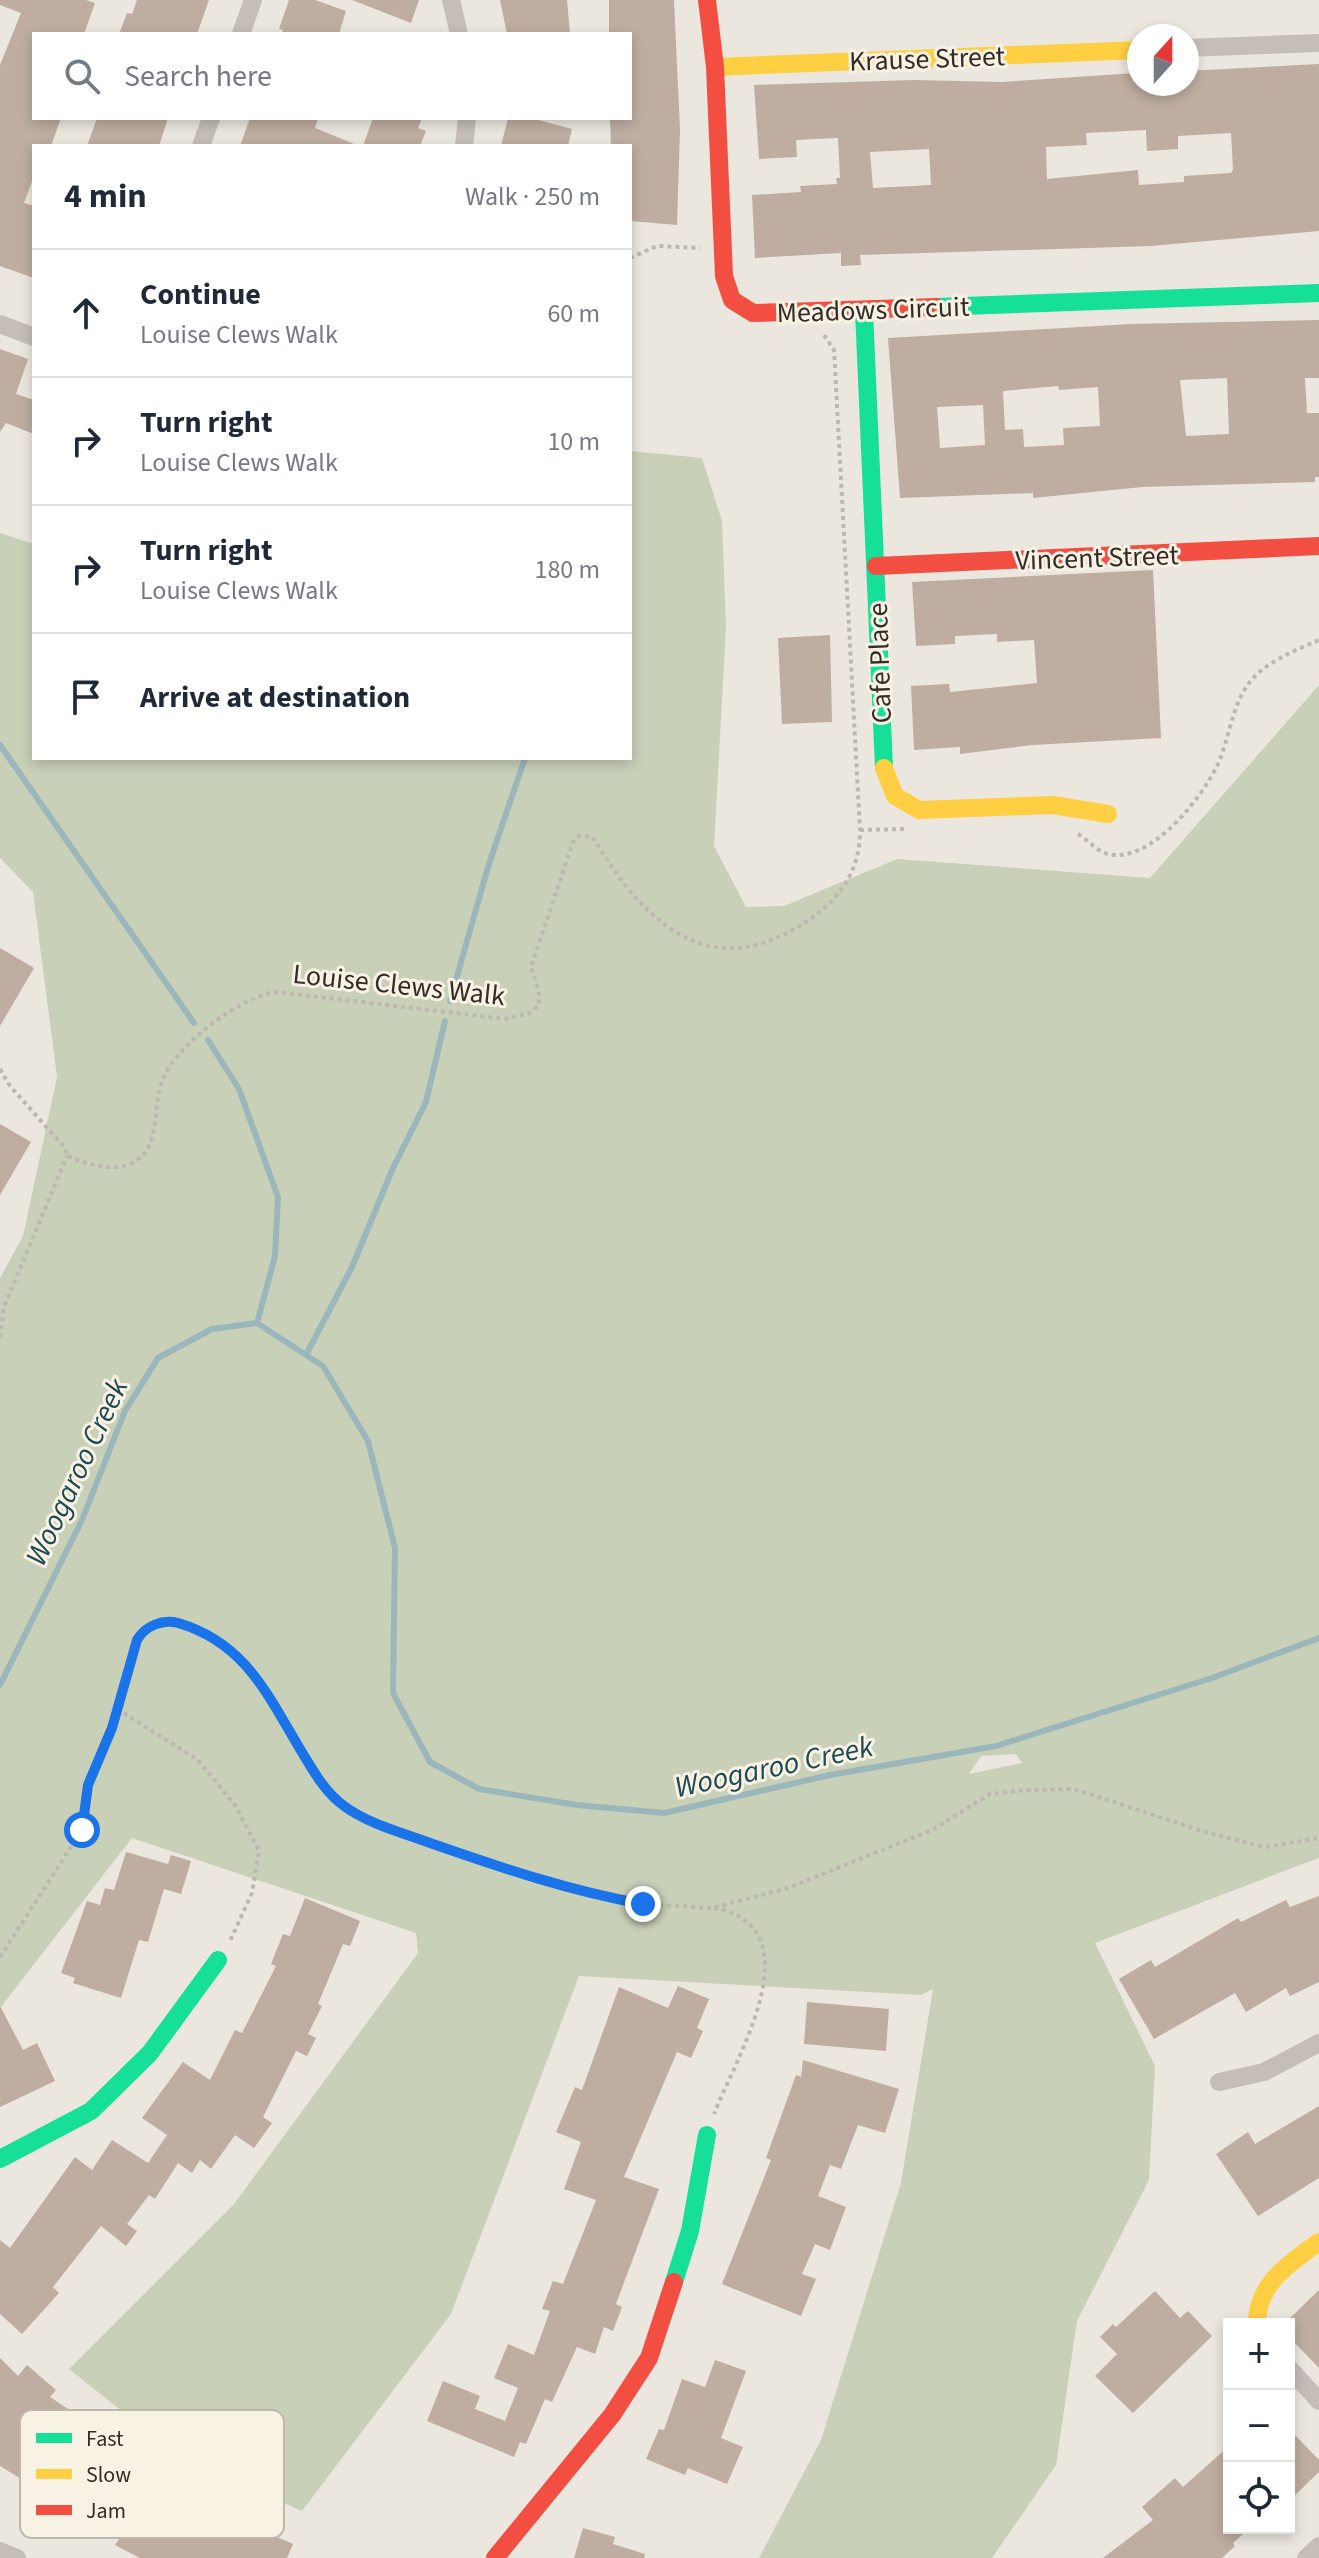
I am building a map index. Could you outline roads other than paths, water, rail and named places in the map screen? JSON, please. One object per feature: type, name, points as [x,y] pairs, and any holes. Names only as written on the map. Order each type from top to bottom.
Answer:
[{"type":"street","points":[[242,32],[253,0]]},
{"type":"street","points":[[451,0],[459,32]]},
{"type":"street","name":"Meadows Circuit","points":[[707,0],[715,67],[724,276],[732,300],[753,313],[1319,293]]},
{"type":"street","points":[[1199,48],[1319,43]]},
{"type":"street","name":"Krause Street","points":[[715,67],[1127,50]]},
{"type":"street","points":[[202,144],[210,120]]},
{"type":"street","points":[[464,144],[467,120]]},
{"type":"street","name":"Cafe Place","points":[[864,311],[884,775],[895,796],[919,810],[1053,805],[1108,814]]},
{"type":"street","points":[[0,324],[32,336]]},
{"type":"street","name":"Vincent Street","points":[[876,566],[1319,546]]},
{"type":"street","points":[[0,2159],[91,2111],[150,2053],[218,1960]]},
{"type":"street","points":[[1219,2082],[1264,2072],[1319,2043]]},
{"type":"street","points":[[495,2558],[633,2389],[649,2358],[690,2231],[707,2135]]},
{"type":"street","points":[[1258,2318],[1260,2295],[1268,2283],[1319,2242]]},
{"type":"street","points":[[1295,2375],[1319,2401]]},
{"type":"street","points":[[1306,2558],[1319,2546]]},
{"type":"street","points":[[0,2551],[17,2558]]},
{"type":"waterway","points":[[0,745],[194,1023]]},
{"type":"waterway","points":[[450,1001],[488,867],[524,760]]},
{"type":"waterway","points":[[306,1355],[352,1267],[393,1168],[426,1102],[445,1021]]},
{"type":"waterway","points":[[208,1040],[239,1089],[278,1197],[275,1256],[257,1323]]},
{"type":"waterway","name":"Woogaroo Creek","points":[[0,1685],[82,1520],[125,1411],[158,1358],[212,1329],[257,1323],[323,1366],[368,1441],[395,1548],[393,1693],[430,1762],[479,1789],[577,1805],[664,1813],[830,1775],[996,1746],[1212,1678],[1319,1638]]}]
